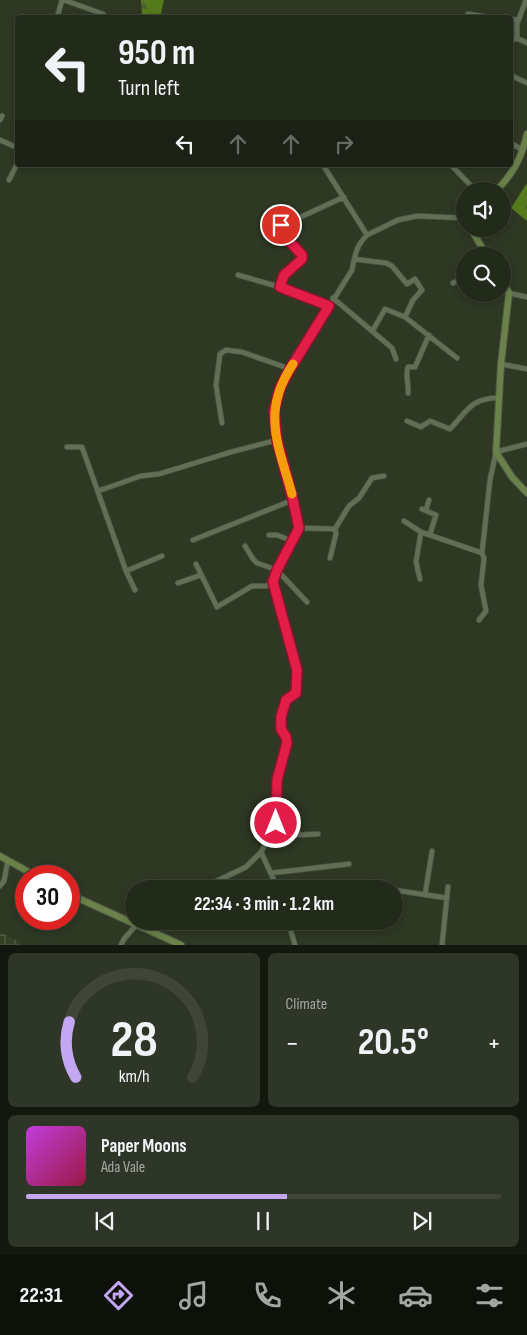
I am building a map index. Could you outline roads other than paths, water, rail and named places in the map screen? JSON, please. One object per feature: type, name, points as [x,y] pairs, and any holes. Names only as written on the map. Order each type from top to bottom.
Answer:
[{"type":"street","points":[[58,15],[63,0],[103,14]]},
{"type":"street","points":[[517,38],[518,20],[526,0]]},
{"type":"street","points":[[468,14],[474,15]]},
{"type":"street","points":[[513,20],[518,20]]},
{"type":"street","points":[[513,40],[517,38],[527,43]]},
{"type":"street","points":[[513,76],[527,83]]},
{"type":"street","points":[[506,182],[519,161],[527,134]]},
{"type":"street","points":[[0,140],[15,147]]},
{"type":"street","points":[[513,145],[523,150]]},
{"type":"street","points":[[9,180],[16,167]]},
{"type":"street","points":[[324,167],[367,235]]},
{"type":"street","points":[[453,167],[467,182]]},
{"type":"street","points":[[280,287],[284,275],[302,259],[302,255],[280,231],[279,227],[344,197]]},
{"type":"street","points":[[219,880],[243,869],[261,852],[272,833],[277,812],[277,780],[287,743],[281,729],[281,717],[286,700],[296,693],[297,670],[273,582],[277,570],[299,528],[277,440],[274,411],[280,388],[352,270],[359,242],[367,235],[398,220],[418,216],[456,218]]},
{"type":"street","points":[[354,259],[386,263],[392,266],[407,284],[414,279],[422,290],[413,300],[405,317]]},
{"type":"street","points":[[238,275],[280,287],[329,306]]},
{"type":"street","points":[[511,293],[527,297]]},
{"type":"street","points":[[334,298],[392,348],[396,359]]},
{"type":"street","points":[[479,620],[486,611],[481,585],[484,558],[482,553],[490,480],[496,452],[501,364],[508,302]]},
{"type":"street","points":[[373,330],[386,309],[405,317],[457,358]]},
{"type":"street","points":[[408,393],[409,382],[406,370],[408,367],[415,367],[429,335]]},
{"type":"street","points":[[222,423],[216,385],[220,354],[226,350],[242,352],[290,369]]},
{"type":"street","points":[[501,364],[527,369]]},
{"type":"street","points":[[407,421],[421,427],[430,421],[450,429],[475,402],[485,398],[499,398]]},
{"type":"street","points":[[98,491],[141,476],[159,474],[277,440]]},
{"type":"street","points":[[496,452],[527,444]]},
{"type":"street","points":[[67,447],[82,446],[126,571],[135,590]]},
{"type":"street","points":[[496,452],[512,477],[527,494]]},
{"type":"street","points":[[330,558],[336,534],[335,529],[349,506],[359,498],[372,478],[384,476]]},
{"type":"street","points":[[193,540],[293,500]]},
{"type":"street","points":[[429,500],[424,510],[436,515],[430,534]]},
{"type":"street","points":[[404,521],[421,532],[482,553]]},
{"type":"street","points":[[299,528],[335,529]]},
{"type":"street","points":[[420,578],[416,562],[421,532]]},
{"type":"street","points":[[269,535],[277,535],[292,542]]},
{"type":"street","points":[[244,546],[257,563],[277,570],[307,602]]},
{"type":"street","points":[[126,571],[162,556]]},
{"type":"street","points":[[196,564],[217,607],[252,586],[266,586],[273,582]]},
{"type":"street","points":[[178,584],[201,575]]},
{"type":"street","points":[[272,833],[318,834]]},
{"type":"street","points":[[425,895],[432,850]]},
{"type":"street","points":[[261,852],[274,880]]},
{"type":"street","points":[[0,856],[17,865]]},
{"type":"street","points":[[0,886],[4,881],[8,860]]},
{"type":"street","points":[[271,873],[348,864]]},
{"type":"street","points":[[442,945],[448,887]]},
{"type":"street","points":[[403,891],[447,898]]},
{"type":"street","points":[[80,899],[125,919]]},
{"type":"street","points":[[121,945],[131,930]]},
{"type":"street","points":[[149,930],[181,945]]},
{"type":"street","points":[[291,930],[295,945]]}]
